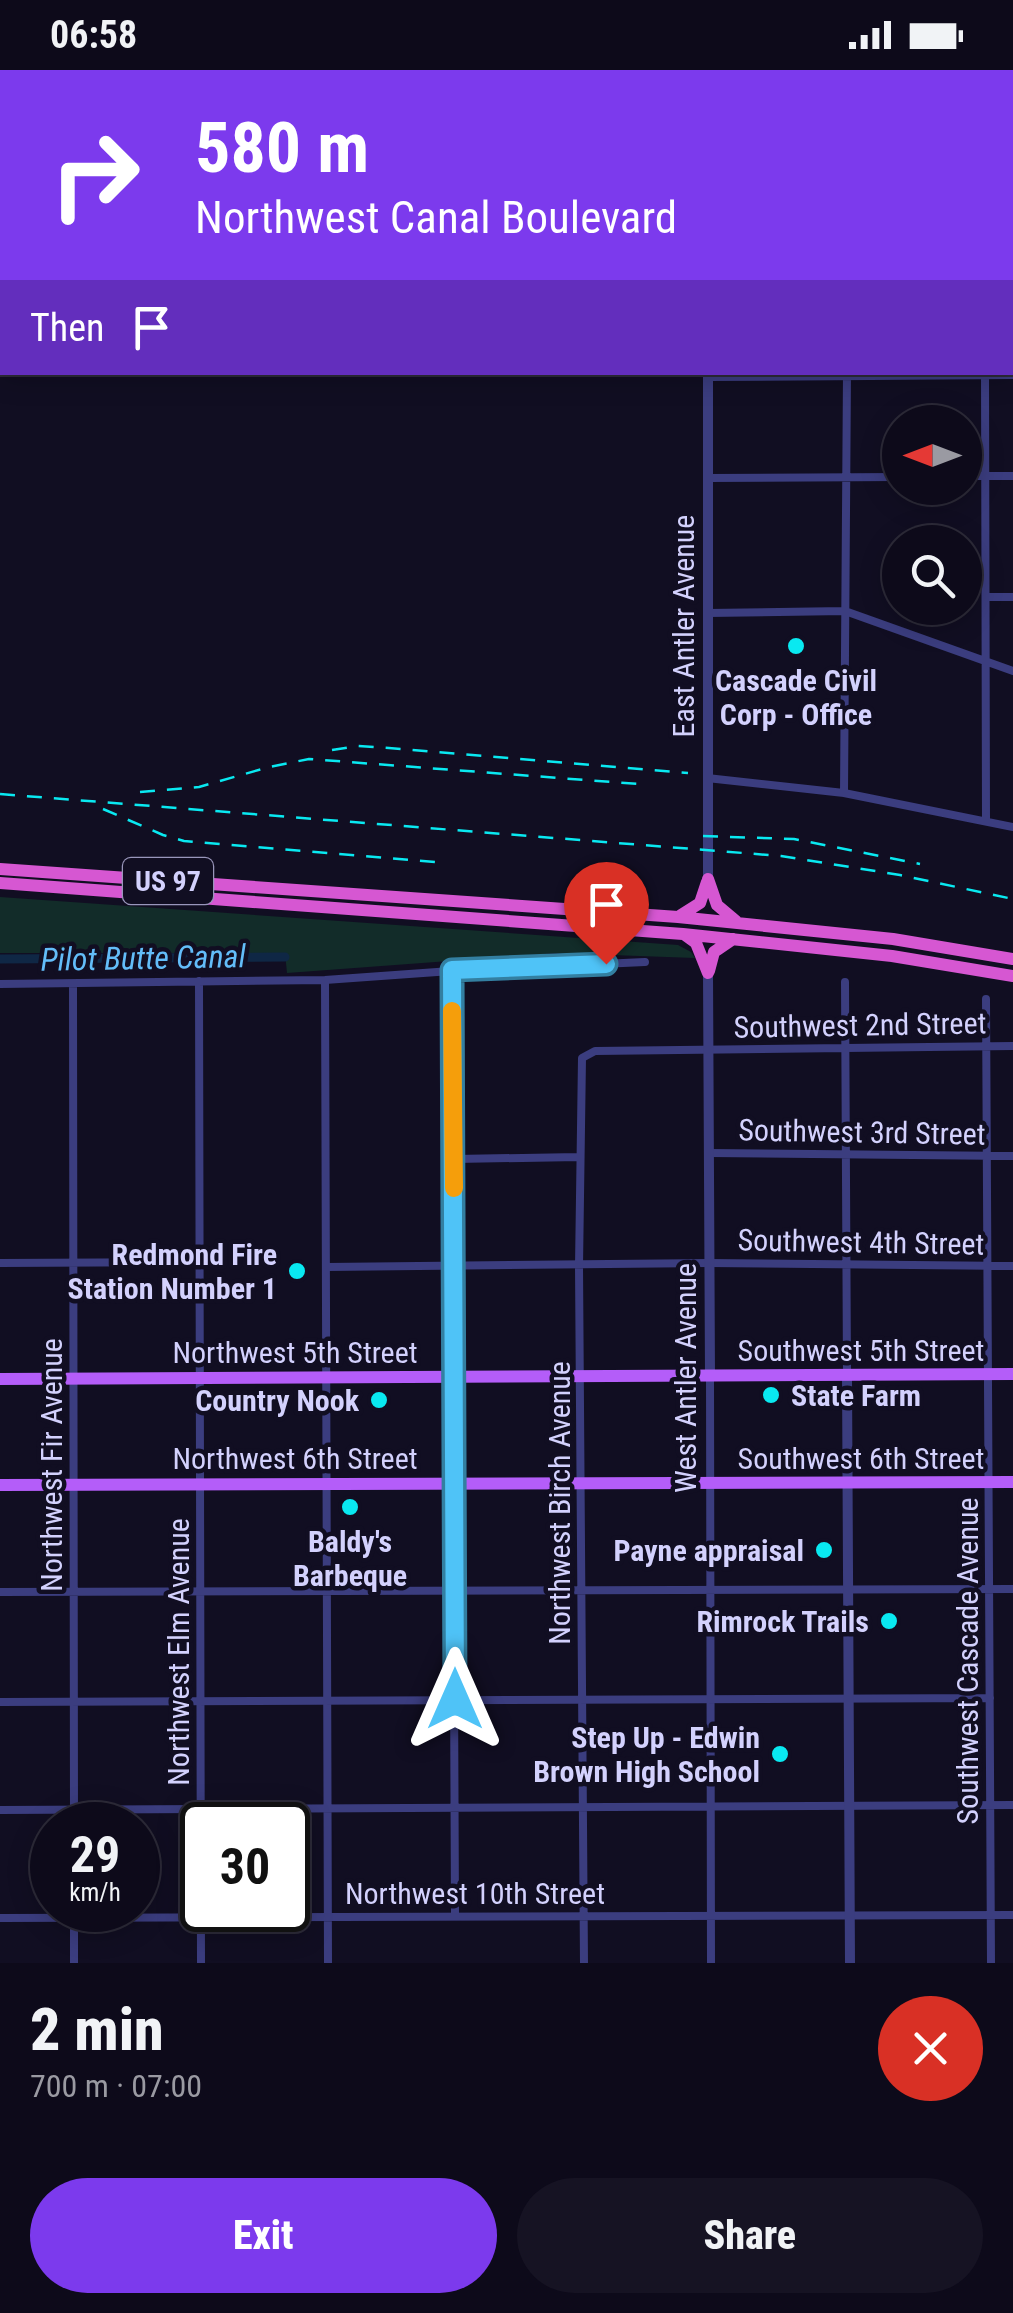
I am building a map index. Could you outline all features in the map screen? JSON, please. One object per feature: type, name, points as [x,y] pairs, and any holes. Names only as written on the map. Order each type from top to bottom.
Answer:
[{"type":"highway","name":"US 97","points":[[0,869],[678,916],[893,939],[1013,959]]},
{"type":"highway","points":[[678,916],[700,903],[708,879]]},
{"type":"highway","points":[[708,879],[718,905],[738,922]]},
{"type":"highway","name":"US 97","points":[[0,883],[683,934],[892,956],[1013,976]]},
{"type":"highway","points":[[683,934],[696,943],[708,974]]},
{"type":"highway","points":[[708,974],[714,952],[733,939]]},
{"type":"main road","name":"Southwest 5th Street","points":[[710,1376],[1013,1374]]},
{"type":"main road","name":"Northwest 5th Street","points":[[0,1379],[710,1376]]},
{"type":"main road","name":"Southwest 6th Street","points":[[710,1484],[1013,1482]]},
{"type":"main road","name":"Northwest 6th Street","points":[[0,1484],[710,1484]]},
{"type":"street","name":"East Antler Avenue","points":[[708,375],[708,879]]},
{"type":"street","points":[[844,793],[846,375]]},
{"type":"street","points":[[985,375],[986,820]]},
{"type":"street","points":[[708,478],[882,476]]},
{"type":"street","points":[[982,476],[1013,476]]},
{"type":"street","points":[[987,597],[1013,597]]},
{"type":"street","points":[[708,613],[846,611],[1013,672]]},
{"type":"street","points":[[707,778],[844,793],[1013,827]]},
{"type":"street","points":[[0,984],[325,980],[645,962]]},
{"type":"street","points":[[452,970],[454,1916]]},
{"type":"street","name":"West Antler Avenue","points":[[708,974],[711,1963]]},
{"type":"street","points":[[325,980],[328,1963]]},
{"type":"street","name":"Northwest Elm Avenue","points":[[199,981],[200,1802]]},
{"type":"street","points":[[845,982],[850,1963]]},
{"type":"street","name":"Northwest Fir Avenue","points":[[73,984],[74,1802]]},
{"type":"street","name":"Southwest Cascade Avenue","points":[[986,999],[991,1963]]},
{"type":"street","name":"Southwest 2nd Street","points":[[594,1051],[1013,1046]]},
{"type":"street","name":"Northwest Birch Avenue","points":[[584,1963],[582,1376],[578,1266],[582,1058],[594,1051]]},
{"type":"street","name":"Southwest 3rd Street","points":[[710,1153],[1013,1156]]},
{"type":"street","points":[[454,1159],[580,1156]]},
{"type":"street","points":[[0,1263],[200,1262]]},
{"type":"street","name":"Southwest 4th Street","points":[[327,1267],[710,1263],[1013,1266]]},
{"type":"street","points":[[0,1592],[1013,1589]]},
{"type":"street","points":[[0,1702],[990,1698]]},
{"type":"street","points":[[310,1808],[1013,1806]]},
{"type":"street","points":[[0,1810],[30,1810]]},
{"type":"street","name":"Northwest 10th Street","points":[[310,1916],[1013,1914]]},
{"type":"street","name":"Northwest 10th Street","points":[[0,1918],[30,1916]]},
{"type":"street","points":[[74,1932],[74,1963]]},
{"type":"street","name":"Northwest Elm Avenue","points":[[201,1932],[201,1963]]},
{"type":"green space","points":[[0,897],[678,945],[695,958],[556,953],[287,973],[285,953],[0,953]]},
{"type":"waterway","name":"Pilot Butte Canal","points":[[0,959],[285,957]]},
{"type":"railway","points":[[332,750],[358,746],[389,748],[688,773]]},
{"type":"railway","points":[[140,792],[199,787],[309,759],[638,784]]},
{"type":"railway","points":[[0,794],[781,856],[900,875],[1013,899]]},
{"type":"railway","points":[[103,809],[184,841],[435,862]]},
{"type":"railway","points":[[703,836],[794,839],[920,864]]},
{"type":"slow traffic","points":[[452,1011],[454,1188]]},
{"type":"place","name":"Cascade Civil Corp - Office","points":[[796,646]]},
{"type":"place","name":"Redmond Fire Station Number 1","points":[[297,1271]]},
{"type":"place","name":"State Farm","points":[[771,1395]]},
{"type":"place","name":"Country Nook","points":[[379,1400]]},
{"type":"place","name":"Baldy's Barbeque","points":[[350,1507]]},
{"type":"place","name":"Payne appraisal","points":[[824,1550]]},
{"type":"place","name":"Rimrock Trails","points":[[889,1621]]},
{"type":"place","name":"Step Up - Edwin Brown High School","points":[[780,1754]]},
{"type":"route","points":[[455,1699],[452,970],[606,964]]}]
